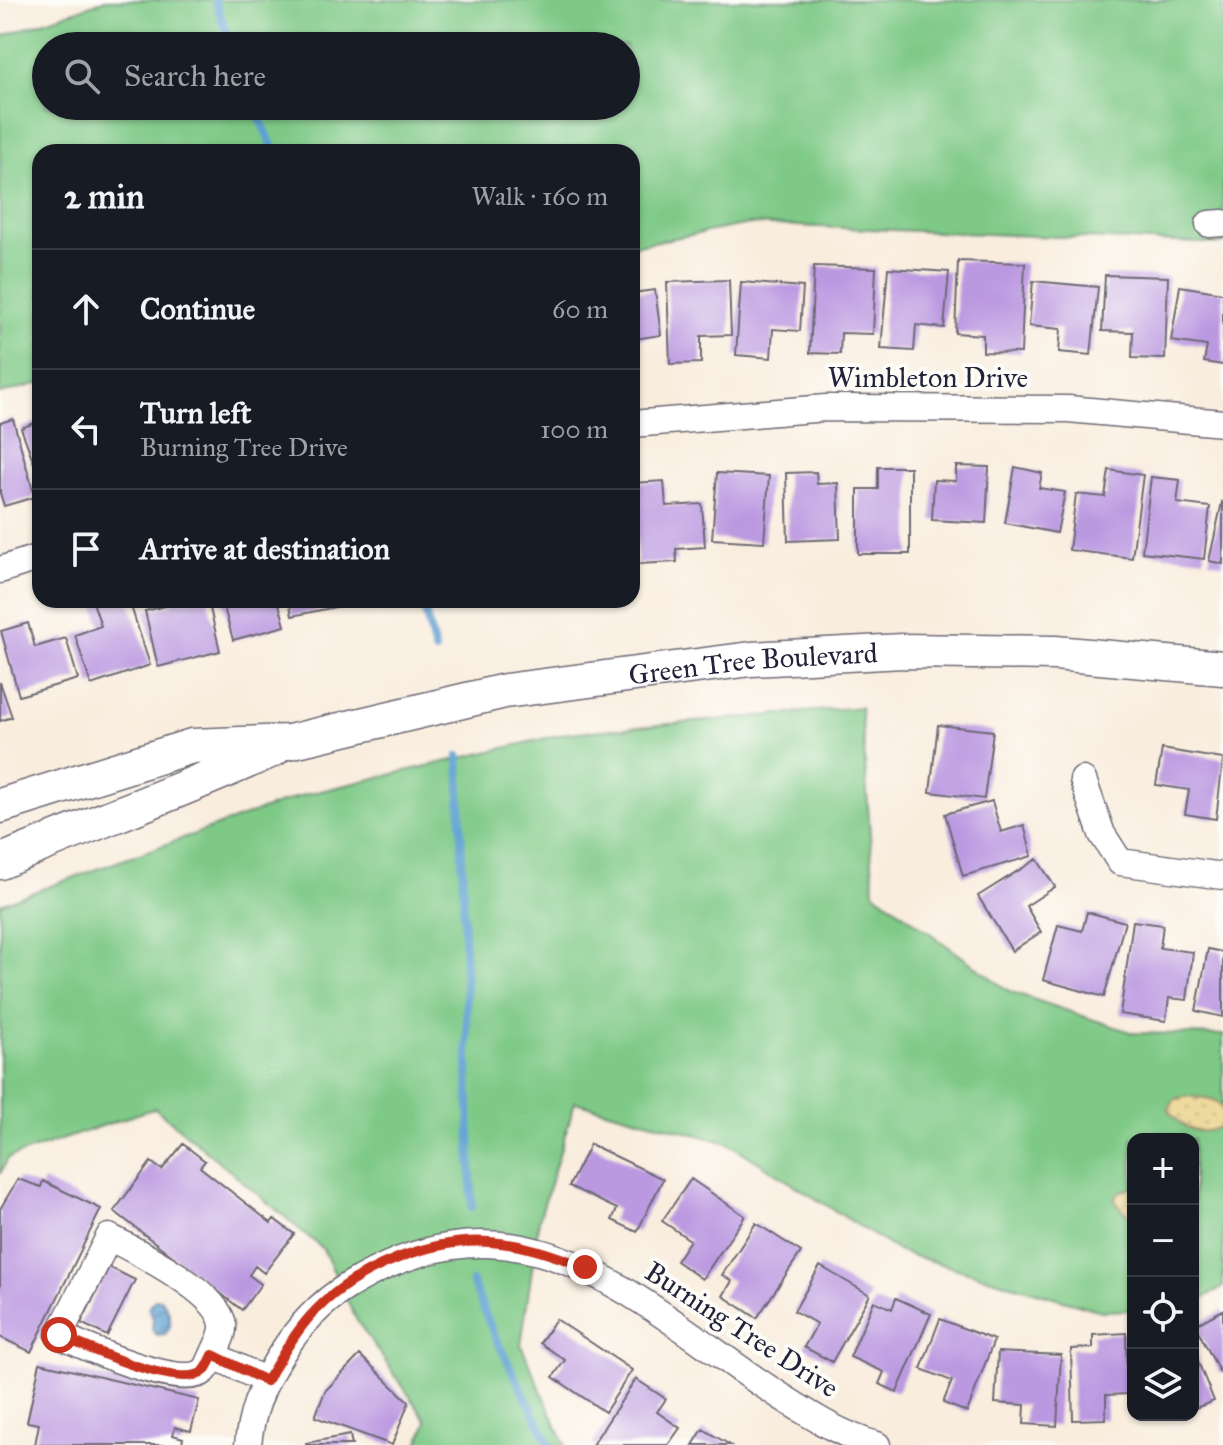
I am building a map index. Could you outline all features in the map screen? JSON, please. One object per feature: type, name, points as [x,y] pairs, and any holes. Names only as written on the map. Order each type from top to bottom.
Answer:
[{"type":"main road","name":"Green Tree Boulevard","points":[[0,806],[192,746],[289,742],[505,691],[751,659],[903,651],[1040,653],[1223,668]]},
{"type":"main road","name":"Green Tree Boulevard","points":[[0,862],[94,822],[186,790],[289,742]]},
{"type":"street","name":"Wimbleton Drive","points":[[640,423],[826,408],[1068,409],[1223,423]]},
{"type":"street","points":[[0,570],[32,560]]},
{"type":"street","points":[[1083,780],[1102,834],[1120,862],[1223,876]]},
{"type":"street","points":[[109,1237],[162,1265],[216,1310],[223,1322],[222,1334],[213,1355],[203,1372],[192,1376],[123,1365],[59,1335],[109,1237]]},
{"type":"street","name":"Burning Tree Drive","points":[[248,1445],[266,1381],[298,1330],[339,1291],[385,1263],[442,1246],[489,1242],[539,1250],[585,1267],[798,1407],[867,1444]]},
{"type":"street","points":[[213,1355],[266,1381]]},
{"type":"green space","points":[[106,0],[1223,0],[1223,244],[749,224],[640,244],[640,144],[32,144],[32,385],[0,394],[0,37]]},
{"type":"green space","points":[[861,707],[874,892],[1009,991],[1133,1033],[1223,1035],[1223,1287],[1199,1301],[1199,1133],[1127,1133],[1127,1310],[1101,1311],[900,1252],[728,1143],[575,1102],[539,1220],[521,1345],[565,1445],[418,1445],[427,1421],[357,1321],[323,1249],[155,1108],[8,1158],[0,1174],[0,904],[303,795],[568,733]]},
{"type":"sand","points":[[1189,1096],[1216,1101],[1223,1107],[1223,1125],[1199,1131],[1179,1122],[1168,1108],[1175,1099]]},
{"type":"sand","points":[[1127,1189],[1127,1214],[1114,1200],[1119,1192]]},
{"type":"water","points":[[155,1299],[161,1299],[168,1312],[170,1326],[165,1334],[157,1335],[152,1330],[153,1318],[148,1308]]},
{"type":"building","points":[[958,261],[1025,263],[1021,353],[983,352],[983,335],[955,333]]},
{"type":"building","points":[[814,266],[876,268],[873,334],[841,333],[840,354],[810,353]]},
{"type":"building","points":[[888,268],[949,272],[944,328],[916,325],[914,351],[881,349]]},
{"type":"building","points":[[1105,275],[1168,277],[1165,359],[1132,358],[1133,332],[1102,331]]},
{"type":"building","points":[[729,280],[731,335],[701,336],[701,363],[670,364],[667,282]]},
{"type":"building","points":[[1033,281],[1098,287],[1091,355],[1059,352],[1061,329],[1029,326]]},
{"type":"building","points":[[741,282],[803,287],[800,331],[773,329],[771,358],[736,355]]},
{"type":"building","points":[[1180,286],[1223,293],[1223,365],[1204,362],[1207,346],[1171,341]]},
{"type":"building","points":[[655,290],[661,335],[640,338],[640,292]]},
{"type":"building","points":[[13,419],[32,486],[32,498],[4,506],[0,493],[0,423]]},
{"type":"building","points":[[32,424],[32,458],[21,428]]},
{"type":"building","points":[[956,466],[989,467],[986,523],[932,520],[934,480],[956,481]]},
{"type":"building","points":[[878,467],[910,467],[910,554],[858,554],[858,489],[878,489]]},
{"type":"building","points":[[1015,467],[1042,473],[1039,488],[1065,492],[1057,533],[1005,523]]},
{"type":"building","points":[[1109,470],[1143,475],[1132,558],[1069,550],[1076,494],[1105,497]]},
{"type":"building","points":[[816,472],[817,484],[838,483],[840,539],[788,541],[786,473]]},
{"type":"building","points":[[717,473],[769,476],[764,542],[712,539]]},
{"type":"building","points":[[1151,477],[1180,480],[1177,503],[1210,507],[1204,559],[1142,552]]},
{"type":"building","points":[[664,481],[666,506],[702,504],[705,547],[676,549],[677,562],[640,564],[640,483]]},
{"type":"building","points":[[1223,503],[1223,564],[1209,561]]},
{"type":"building","points":[[95,608],[132,608],[150,665],[91,685],[75,635],[101,626]]},
{"type":"building","points":[[157,608],[210,608],[220,651],[158,667],[145,611]]},
{"type":"building","points":[[224,608],[280,608],[285,626],[233,640]]},
{"type":"building","points":[[290,608],[331,608],[292,616]]},
{"type":"building","points":[[28,623],[35,647],[66,638],[78,679],[19,696],[1,631]]},
{"type":"building","points":[[0,682],[12,717],[0,721]]},
{"type":"building","points":[[938,725],[993,731],[984,799],[930,792]]},
{"type":"building","points":[[1162,749],[1223,759],[1216,819],[1185,814],[1189,790],[1156,785]]},
{"type":"building","points":[[992,801],[1001,832],[1024,825],[1032,856],[963,876],[945,814]]},
{"type":"building","points":[[1037,859],[1055,887],[1026,906],[1041,932],[1012,951],[978,896]]},
{"type":"building","points":[[1087,912],[1125,922],[1104,997],[1043,980],[1058,925],[1082,931]]},
{"type":"building","points":[[1133,921],[1163,925],[1160,948],[1193,952],[1187,1000],[1169,998],[1166,1021],[1120,1014]]},
{"type":"building","points":[[1208,949],[1223,952],[1223,1017],[1196,1011]]},
{"type":"building","points":[[183,1144],[205,1161],[200,1167],[271,1223],[274,1219],[294,1234],[264,1273],[255,1266],[249,1275],[261,1284],[242,1310],[114,1211],[151,1162],[162,1170]]},
{"type":"building","points":[[590,1144],[663,1179],[637,1232],[612,1220],[617,1209],[569,1186]]},
{"type":"building","points":[[18,1179],[41,1187],[43,1181],[101,1209],[31,1352],[0,1337],[0,1209]]},
{"type":"building","points":[[691,1179],[745,1216],[702,1279],[676,1261],[690,1240],[662,1221]]},
{"type":"building","points":[[756,1223],[801,1252],[757,1318],[723,1296],[732,1281],[722,1275]]},
{"type":"building","points":[[820,1266],[870,1295],[832,1362],[804,1347],[817,1324],[794,1311]]},
{"type":"building","points":[[109,1267],[135,1280],[107,1336],[81,1323]]},
{"type":"building","points":[[896,1298],[931,1314],[897,1392],[879,1384],[884,1372],[850,1357],[874,1301],[892,1309]]},
{"type":"building","points":[[1223,1310],[1223,1372],[1220,1373],[1199,1333],[1199,1323]]},
{"type":"building","points":[[556,1319],[632,1370],[605,1412],[553,1377],[565,1360],[540,1343]]},
{"type":"building","points":[[940,1319],[994,1340],[967,1412],[943,1403],[952,1381],[921,1369]]},
{"type":"building","points":[[1126,1333],[1127,1394],[1106,1395],[1106,1419],[1073,1420],[1071,1349],[1093,1348],[1093,1335]]},
{"type":"building","points":[[998,1352],[1061,1355],[1057,1426],[1024,1424],[1025,1405],[995,1403]]},
{"type":"building","points":[[360,1355],[409,1402],[392,1445],[315,1417],[325,1391]]},
{"type":"building","points":[[40,1363],[199,1400],[191,1431],[175,1427],[173,1435],[183,1438],[182,1445],[35,1445],[39,1424],[27,1422]]},
{"type":"building","points":[[1199,1364],[1214,1401],[1199,1407]]},
{"type":"building","points":[[636,1379],[666,1399],[657,1412],[680,1428],[668,1445],[592,1445]]},
{"type":"building","points":[[703,1429],[730,1445],[693,1445]]},
{"type":"building","points":[[350,1435],[352,1445],[306,1445],[306,1443]]},
{"type":"waterway","points":[[215,0],[226,32]]},
{"type":"waterway","points":[[260,120],[271,144]]},
{"type":"waterway","points":[[424,608],[435,650]]},
{"type":"waterway","points":[[459,756],[472,1207]]},
{"type":"waterway","points":[[472,1282],[496,1339],[550,1445]]},
{"type":"route","points":[[59,1335],[123,1365],[192,1376],[203,1372],[213,1355],[266,1381],[298,1330],[317,1308],[385,1263],[442,1246],[489,1242],[539,1250],[585,1267]]}]
